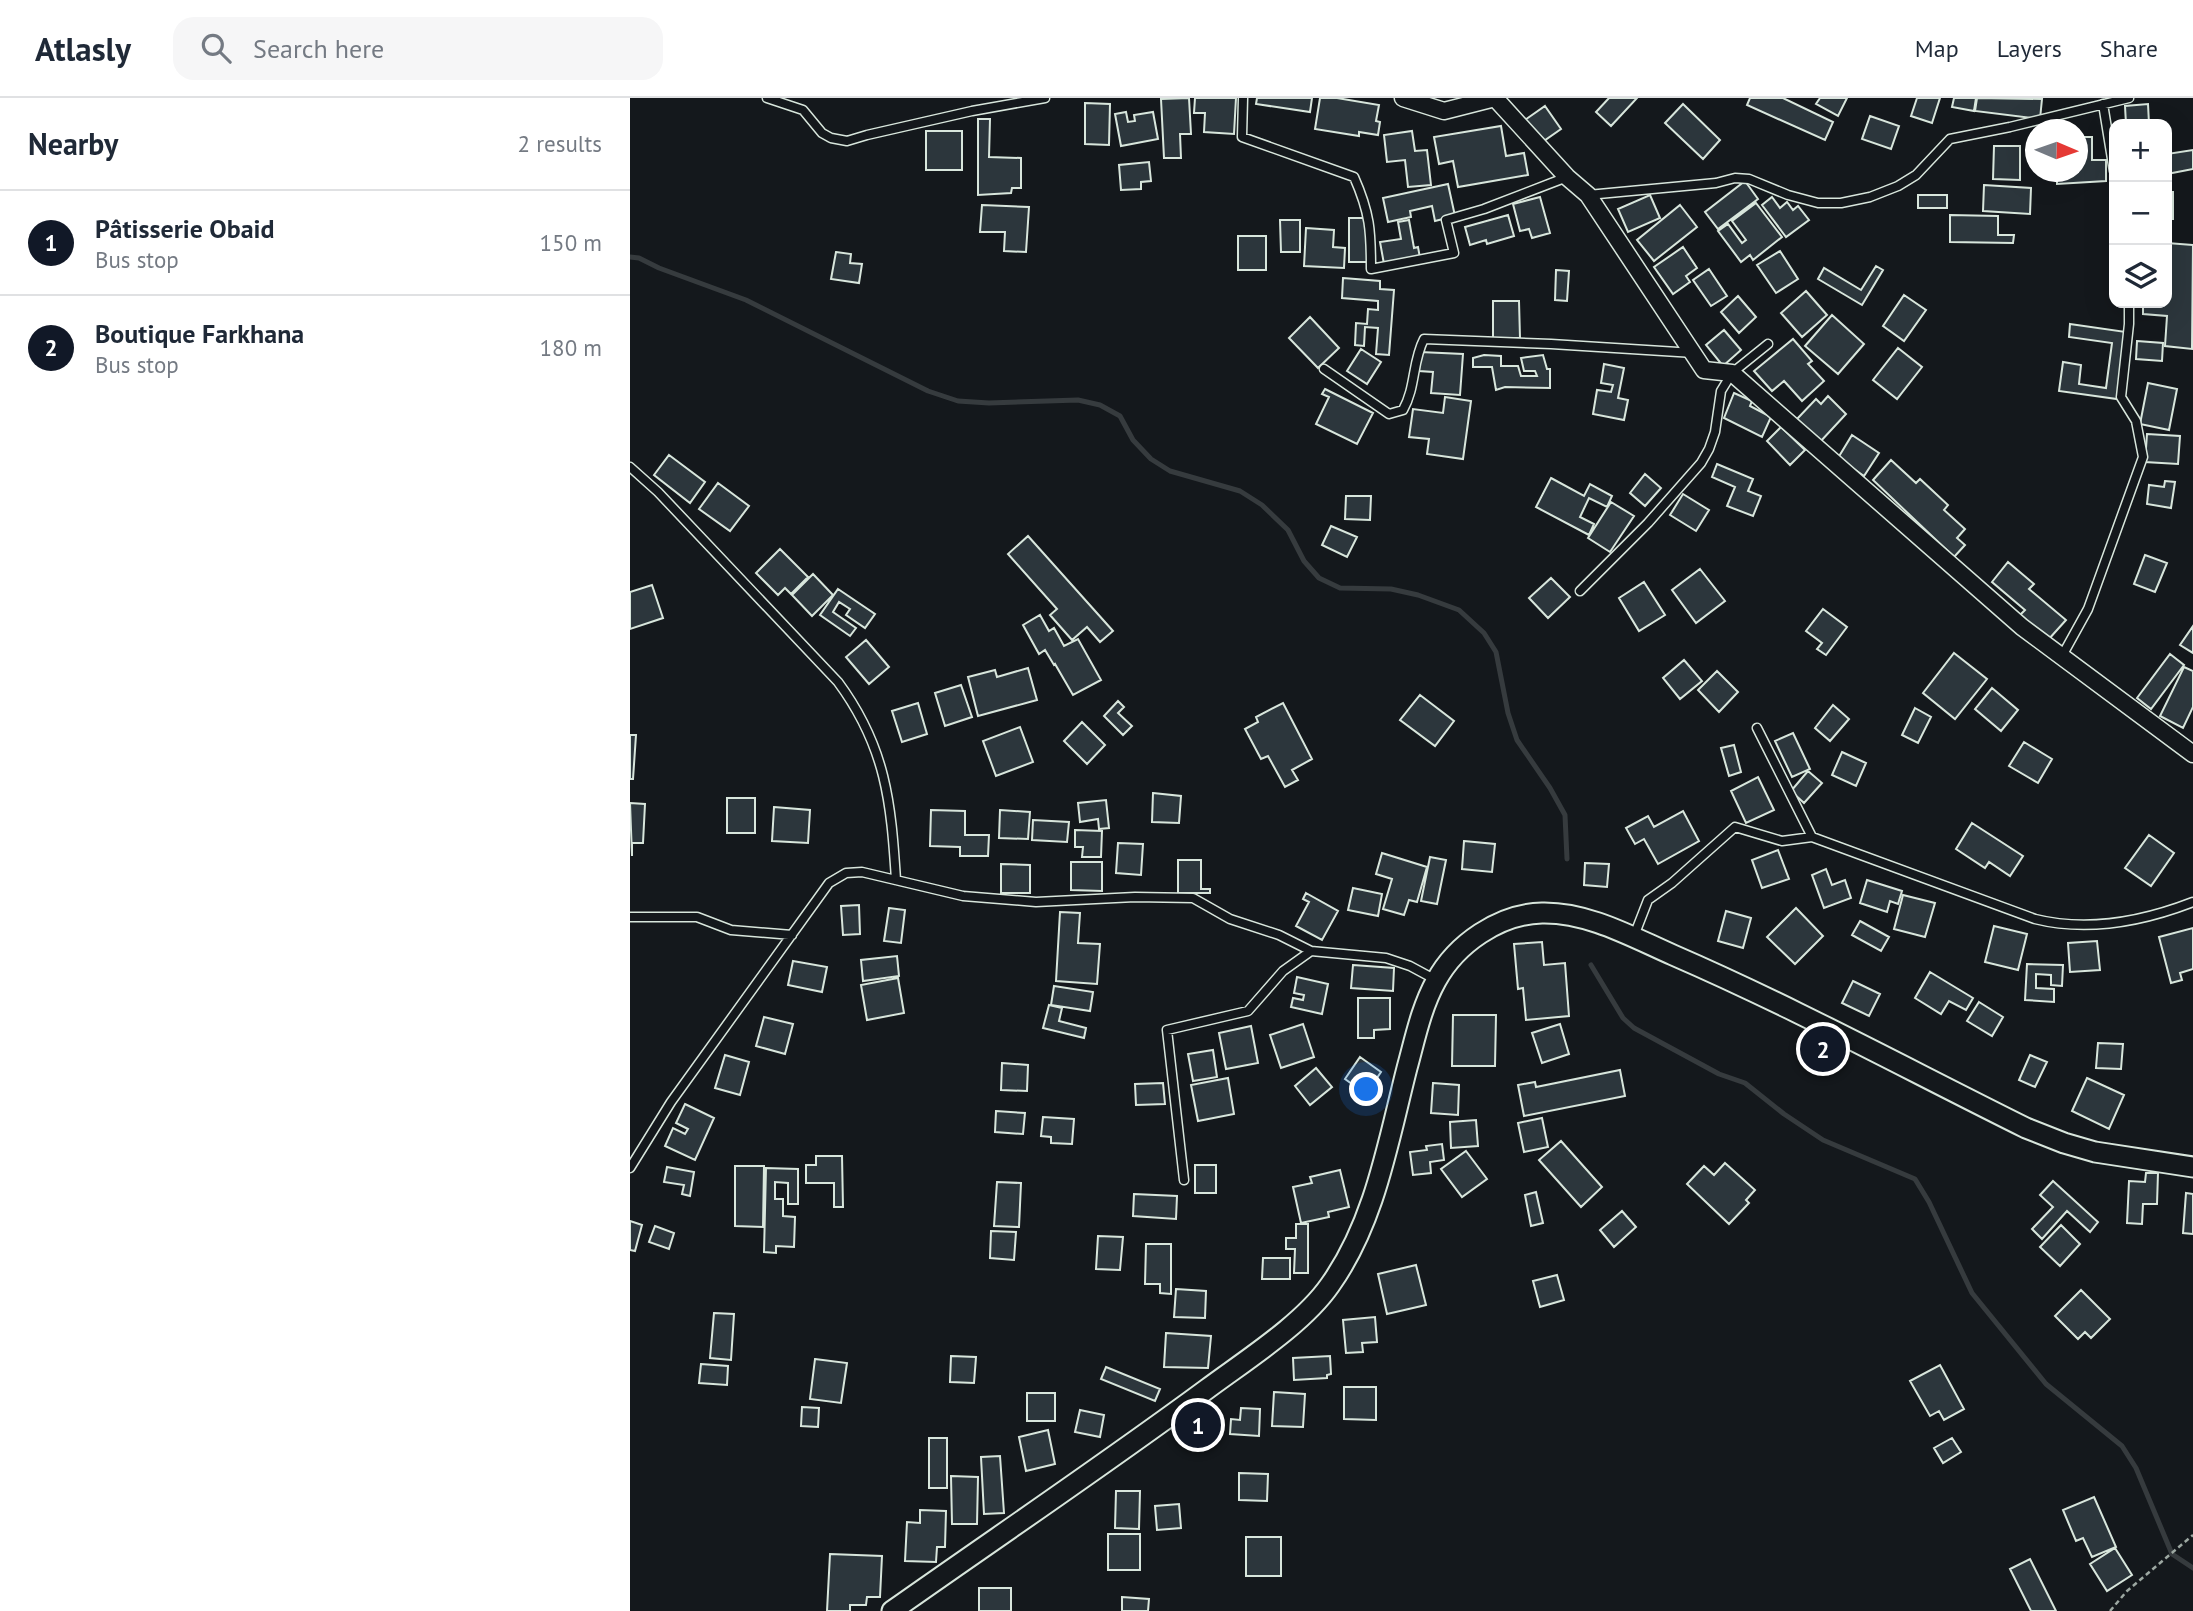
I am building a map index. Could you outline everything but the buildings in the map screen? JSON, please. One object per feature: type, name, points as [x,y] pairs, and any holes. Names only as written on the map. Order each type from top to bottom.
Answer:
[{"type":"street","points":[[1403,98],[1444,111],[1495,98],[1567,177],[1588,195],[1704,370],[1732,373],[2022,627],[2193,754]]},
{"type":"street","points":[[892,1611],[1261,1349],[1311,1308],[1329,1288],[1360,1232],[1373,1198],[1420,1018],[1436,979],[1455,955],[1480,933],[1509,919],[1540,913],[1573,916],[1610,927],[1724,977],[2026,1128],[2095,1152],[2193,1167]]},
{"type":"lane","points":[[767,98],[803,110],[822,133],[847,141],[972,111],[1045,98]]},
{"type":"lane","points":[[1244,98],[1242,137],[1354,177],[1371,223],[1371,270],[1454,253],[1446,220],[1484,209],[1567,177]]},
{"type":"lane","points":[[1588,195],[1742,178],[1818,203],[1841,203],[1870,198],[1916,175],[1950,139],[2129,98]]},
{"type":"lane","points":[[2103,104],[2109,141]]},
{"type":"lane","points":[[2062,656],[2088,609],[2143,457],[2136,421],[2121,397],[2129,308]]},
{"type":"lane","points":[[1324,369],[1389,414],[1403,410],[1411,396],[1419,349],[1424,339],[1694,353]]},
{"type":"lane","points":[[1580,591],[1648,523],[1701,463],[1714,432],[1721,391],[1732,373],[1768,344]]},
{"type":"lane","points":[[630,467],[658,492],[838,682],[856,707],[883,770],[891,814],[896,880]]},
{"type":"lane","points":[[1757,728],[1812,837]]},
{"type":"lane","points":[[1634,937],[1648,900],[1735,827],[1782,841],[1812,837],[2058,925],[2129,921],[2163,914],[2193,902]]},
{"type":"lane","points":[[630,1168],[671,1102],[829,883],[846,873],[862,872],[963,896],[1036,902],[1135,897],[1193,898],[1230,919],[1270,932],[1311,951],[1387,958],[1436,979]]},
{"type":"lane","points":[[630,917],[697,917],[731,930],[792,935]]},
{"type":"lane","points":[[1184,1180],[1167,1030],[1248,1010],[1283,971],[1311,951]]},
{"type":"path","points":[[2110,1611],[2127,1591],[2193,1535]]},
{"type":"waterway","points":[[630,257],[639,258],[746,300],[928,391],[958,401],[989,403],[1078,400],[1100,405],[1120,416],[1133,440],[1151,459],[1170,471],[1240,491],[1262,505],[1288,530],[1304,561],[1319,578],[1340,588],[1391,589],[1418,595],[1459,610],[1484,633],[1496,652],[1508,713],[1517,740],[1565,815],[1567,859]]},
{"type":"waterway","points":[[1591,965],[1623,1018],[1634,1028],[1719,1074],[1745,1083],[1823,1140],[1915,1179],[1929,1202],[1972,1293],[2046,1384],[2122,1446],[2136,1468],[2172,1554],[2193,1568]]},
{"type":"place","name":"Boutique Farkhana","points":[[1823,1049]]},
{"type":"place","name":"Pâtisserie Obaid","points":[[1198,1425]]}]
